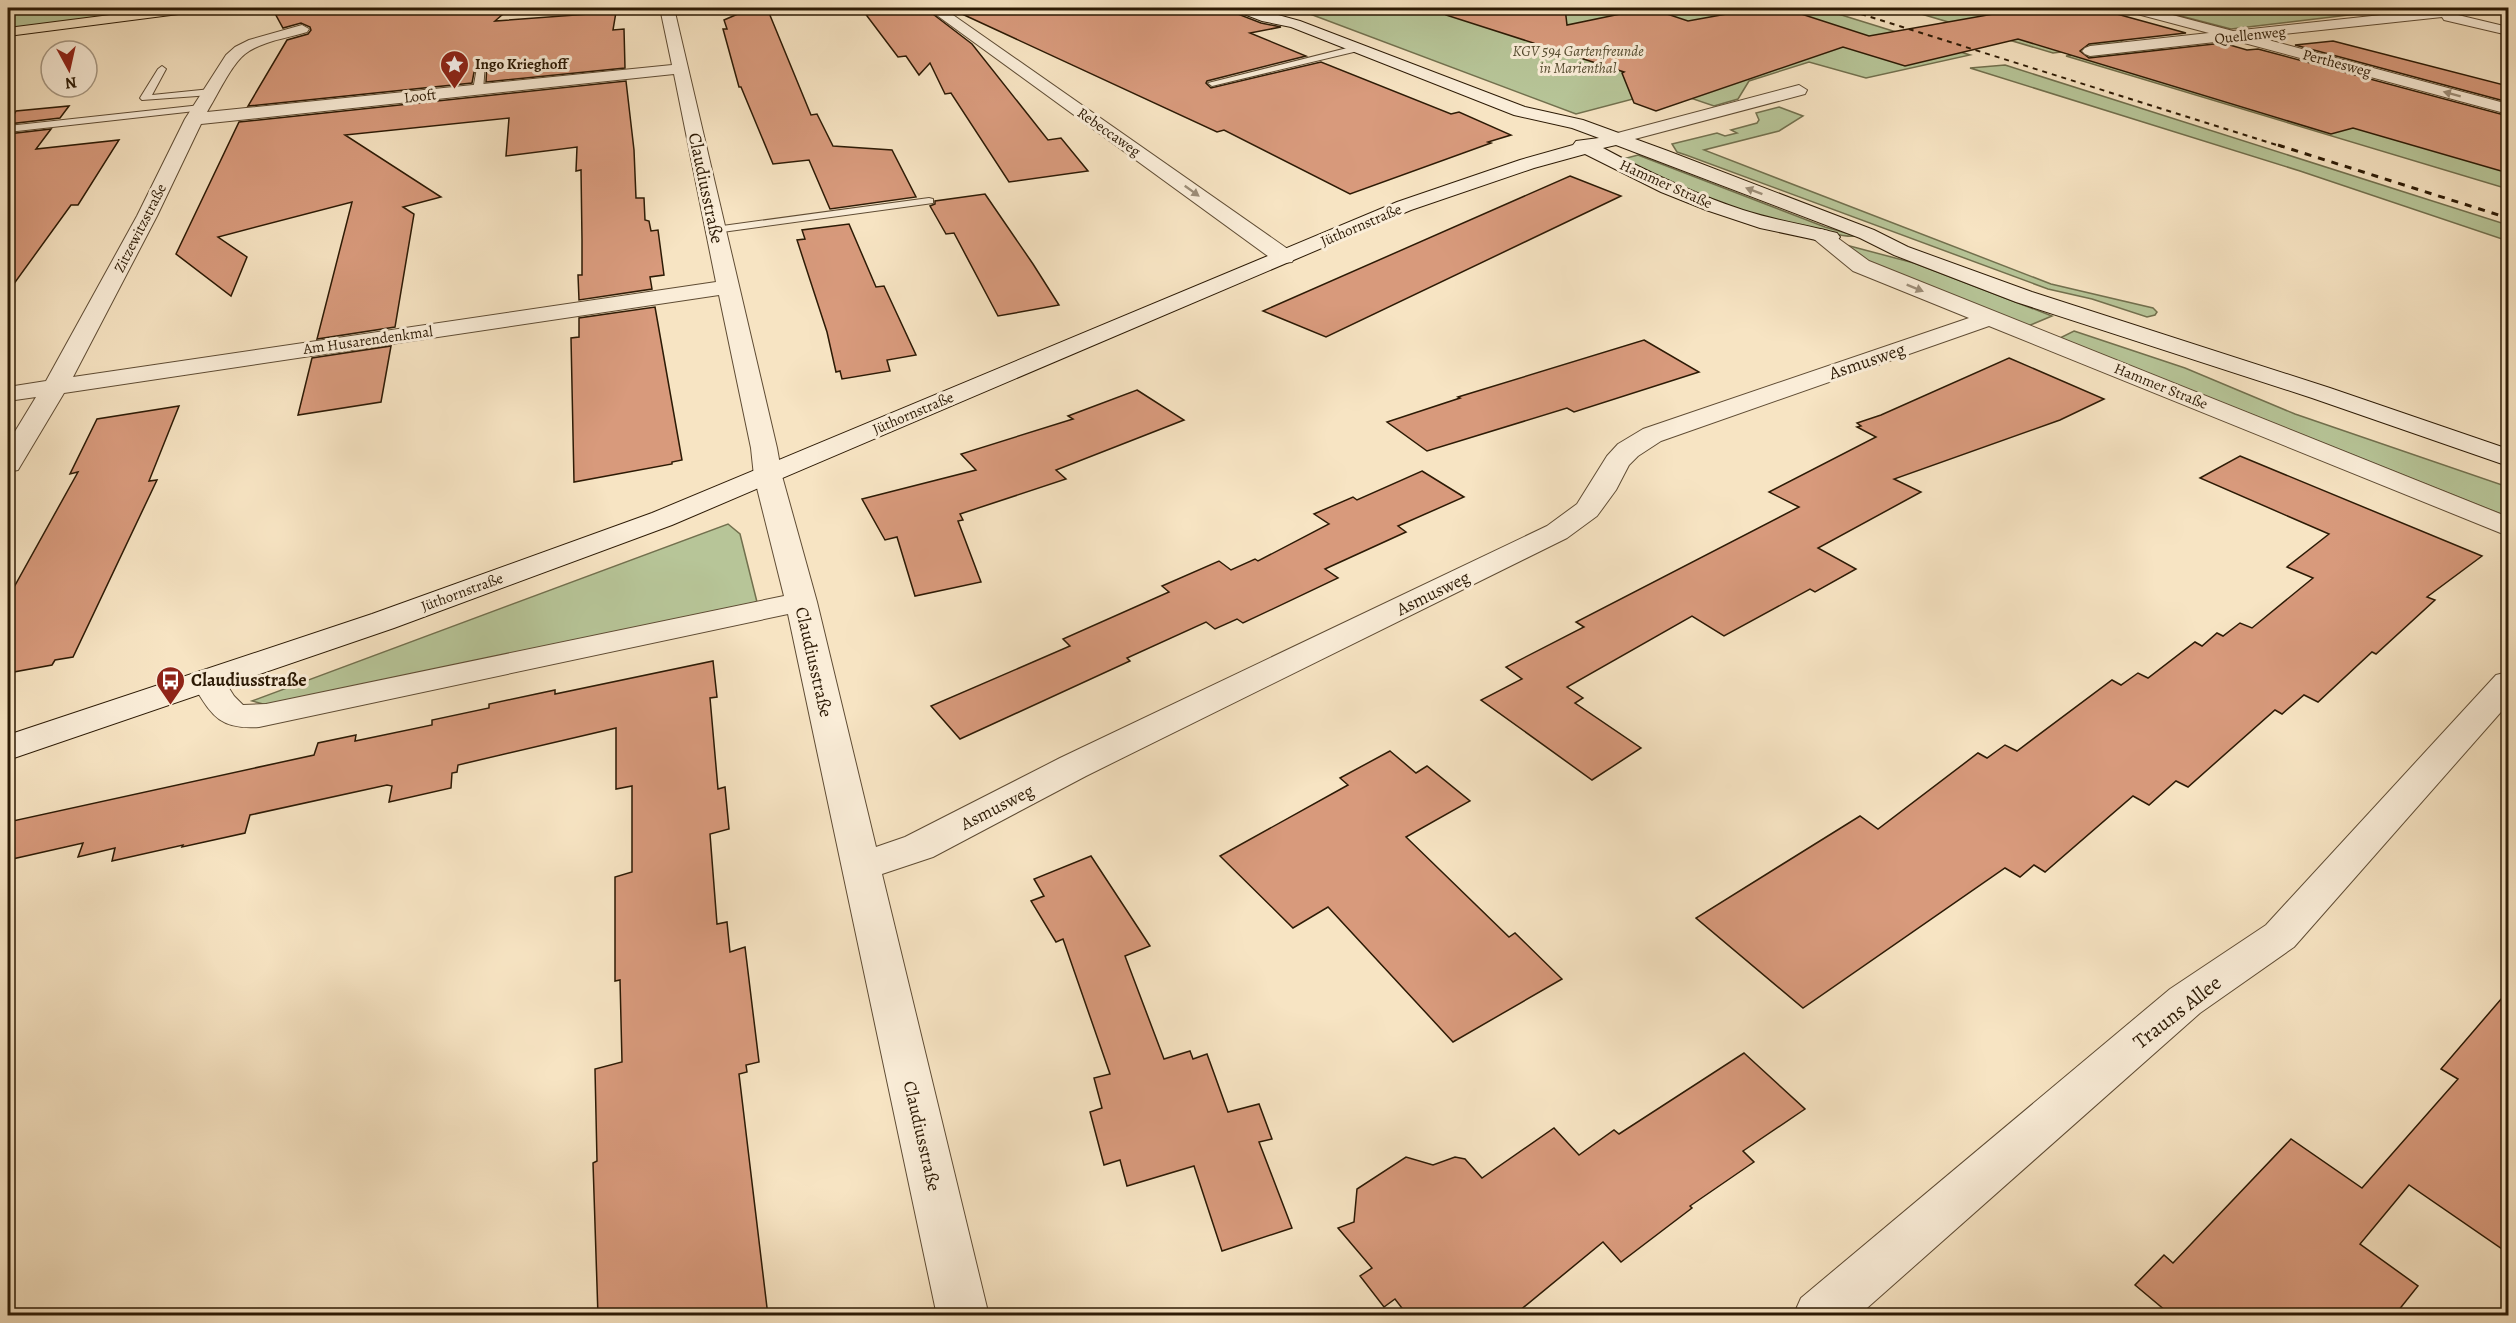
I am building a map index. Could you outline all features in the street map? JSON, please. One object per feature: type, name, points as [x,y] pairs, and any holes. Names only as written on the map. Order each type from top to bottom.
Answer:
[{"type":"highway","points":[[8,32],[194,8]]},
{"type":"street","name":"Claudiusstraße","points":[[667,8],[768,476],[801,602],[963,1316]]},
{"type":"street","name":"Rebeccaweg","points":[[934,8],[1284,257]]},
{"type":"street","name":"Hammer Straße","points":[[1241,8],[1267,18],[1295,24],[1520,111],[1645,177],[1730,212],[1758,221],[1901,251]]},
{"type":"street","name":"Hammer Straße","points":[[1263,8],[1283,15],[1295,24]]},
{"type":"street","name":"Perthesweg","points":[[2131,8],[2508,109]]},
{"type":"street","name":"Quellenweg","points":[[2090,51],[2481,8]]},
{"type":"street","points":[[2436,14],[2508,31]]},
{"type":"street","name":"Zitzewitzstraße","points":[[8,464],[56,386],[147,216],[202,106],[232,58],[240,50],[254,43],[302,29]]},
{"type":"street","name":"Looft","points":[[202,106],[478,90],[680,69]]},
{"type":"street","name":"Hammer Straße","points":[[1616,139],[1799,90]]},
{"type":"street","name":"Hammer Straße","points":[[1520,111],[1559,119],[1616,139],[1867,234],[1901,251],[2081,317],[2321,393],[2508,458]]},
{"type":"street","name":"Jüthornstraße","points":[[8,748],[208,682],[662,519],[1415,203],[1517,167],[1616,139]]},
{"type":"street","name":"Hammer Straße","points":[[1821,235],[1861,266],[2508,527]]},
{"type":"street","name":"Am Husarendenkmal","points":[[8,394],[729,287]]},
{"type":"street","name":"Asmusweg","points":[[861,867],[918,847],[1073,767],[1557,532],[1587,510],[1602,490],[1617,462],[1628,450],[1652,435],[1990,318]]},
{"type":"street","points":[[208,682],[227,710],[233,713],[252,716],[279,713],[801,602]]},
{"type":"street","name":"Trauns Allee","points":[[1819,1316],[2185,1000],[2280,936],[2508,683]]},
{"type":"lane","points":[[1212,83],[1359,48]]},
{"type":"lane","points":[[478,90],[481,64]]},
{"type":"lane","points":[[162,69],[145,98],[202,106]]},
{"type":"lane","points":[[8,129],[202,106]]},
{"type":"lane","points":[[715,230],[929,201]]},
{"type":"green space","points":[[37,8],[173,8],[8,29],[8,12]]},
{"type":"green space","name":"KGV 594 Gartenfreunde in Marienthal","points":[[1294,8],[1819,8],[1970,55],[1866,78],[1809,62],[1749,81],[1738,99],[1714,106],[1667,90],[1576,114]]},
{"type":"green space","points":[[1901,8],[2013,8],[2124,39],[2118,45],[2053,53]]},
{"type":"green space","points":[[2150,8],[2407,8],[2231,29]]},
{"type":"green space","points":[[2148,46],[2508,150],[2508,189],[2066,56]]},
{"type":"green space","points":[[2005,65],[2508,225],[2508,241],[2300,171],[1970,68]]},
{"type":"green space","points":[[1779,107],[1803,116],[1779,131],[1704,150],[2051,284],[2153,308],[2157,312],[2147,317],[2092,299],[2048,289],[1677,152],[1672,144],[1717,133],[1725,136],[1737,133],[1731,130],[1757,123],[1759,120],[1756,113]]},
{"type":"green space","points":[[1638,155],[1825,227],[1857,236],[1844,236],[1795,226],[1744,212],[1694,194],[1623,159]]},
{"type":"green space","points":[[1846,245],[1914,263],[2052,316],[2028,326],[1867,261]]},
{"type":"green space","points":[[2074,331],[2185,368],[2295,414],[2508,487],[2508,517],[2060,338]]},
{"type":"green space","points":[[728,524],[740,534],[757,602],[282,704],[263,704],[252,701]]},
{"type":"building","points":[[272,8],[436,8],[436,11],[510,8],[495,21],[616,12],[613,30],[624,29],[625,68],[486,82],[487,63],[479,60],[476,62],[472,83],[248,106],[287,40],[308,34],[311,30],[310,27],[301,23],[283,28]]},
{"type":"building","points":[[767,8],[811,115],[817,114],[833,146],[892,150],[916,197],[830,209],[809,160],[773,164],[741,87],[739,87],[723,29],[727,29],[724,20],[747,10]]},
{"type":"building","points":[[861,8],[925,8],[972,44],[1048,140],[1061,138],[1088,171],[1009,182],[951,93],[945,94],[930,63],[919,75],[906,56],[898,57]]},
{"type":"building","points":[[949,8],[1232,8],[1235,13],[1261,23],[1281,27],[1250,33],[1306,56],[1207,81],[1206,83],[1211,88],[1321,62],[1451,114],[1459,112],[1511,135],[1350,194],[1224,130],[1217,132]]},
{"type":"building","points":[[1447,8],[1565,8],[1567,25],[1649,8],[1688,21],[1743,11],[1745,8],[1761,8],[1789,10],[1869,36],[2027,8],[2095,8],[2186,33],[2089,44],[2080,51],[2089,58],[2223,43],[2247,50],[2258,49],[2508,116],[2508,173],[2353,128],[2331,134],[2018,39],[1905,66],[1843,47],[1656,111],[1634,103],[1622,73],[1624,72],[1446,15]]},
{"type":"building","points":[[2333,41],[2508,86],[2508,102],[2295,45]]},
{"type":"building","points":[[626,81],[634,150],[636,198],[644,198],[645,220],[649,221],[651,231],[658,230],[664,275],[650,277],[652,289],[579,300],[578,275],[582,275],[582,240],[581,170],[576,171],[577,147],[506,156],[509,118],[345,135],[441,197],[403,207],[414,214],[395,327],[317,339],[352,202],[218,237],[247,257],[231,296],[176,254],[239,122]]},
{"type":"building","points":[[69,106],[60,118],[8,124],[16,111]]},
{"type":"building","points":[[51,129],[36,149],[119,140],[78,205],[71,205],[8,292],[8,134]]},
{"type":"building","points":[[1570,176],[1621,196],[1326,337],[1263,311]]},
{"type":"building","points":[[985,194],[1059,305],[998,316],[954,233],[946,234],[930,206],[935,204],[935,201]]},
{"type":"building","points":[[849,224],[876,287],[884,286],[916,355],[887,360],[890,371],[842,379],[840,371],[836,372],[827,332],[797,240],[805,239],[802,230]]},
{"type":"building","points":[[655,307],[682,460],[672,462],[672,464],[574,482],[571,338],[579,337],[579,318]]},
{"type":"building","points":[[1644,340],[1699,372],[1574,412],[1567,408],[1427,451],[1387,422],[1460,398],[1458,397]]},
{"type":"building","points":[[391,346],[381,402],[298,415],[312,358]]},
{"type":"building","points":[[2009,358],[2104,399],[2060,420],[1894,479],[1921,492],[1818,548],[1856,569],[1815,592],[1810,589],[1724,636],[1692,616],[1567,687],[1583,698],[1575,703],[1641,748],[1592,780],[1481,700],[1522,679],[1506,667],[1584,627],[1576,622],[1799,507],[1769,492],[1876,437],[1857,427],[1861,426],[1857,423],[1881,415]]},
{"type":"building","points":[[1137,390],[1184,420],[1056,470],[1066,479],[960,514],[963,520],[958,521],[981,582],[915,596],[897,537],[885,540],[862,499],[976,470],[961,454],[1073,419],[1068,416]]},
{"type":"building","points":[[179,406],[149,481],[157,480],[73,657],[55,660],[52,665],[8,673],[8,598],[78,472],[70,474],[97,419]]},
{"type":"building","points":[[2240,456],[2482,556],[2427,597],[2435,600],[2376,654],[2372,652],[2318,702],[2304,695],[2282,714],[2275,710],[2188,787],[2176,781],[2149,805],[2133,796],[2045,872],[2034,865],[2020,877],[2005,868],[1803,1008],[1696,918],[1860,816],[1878,829],[1978,753],[1987,758],[2005,745],[2017,751],[2112,680],[2121,685],[2138,673],[2148,678],[2195,642],[2202,646],[2217,633],[2223,636],[2240,623],[2252,628],[2313,578],[2287,567],[2329,534],[2200,478]]},
{"type":"building","points":[[1422,471],[1464,497],[1398,526],[1406,532],[1325,569],[1338,578],[1243,623],[1237,619],[1215,629],[1206,622],[1127,658],[1130,661],[960,739],[931,706],[1070,646],[1063,639],[1169,592],[1162,586],[1219,561],[1231,570],[1255,559],[1258,561],[1329,524],[1314,514],[1353,497],[1357,500]]},
{"type":"building","points":[[713,661],[717,697],[710,698],[718,789],[725,787],[729,829],[710,834],[717,924],[727,922],[730,952],[745,947],[759,1062],[746,1065],[747,1072],[739,1074],[768,1316],[598,1316],[593,1163],[597,1161],[595,1069],[622,1062],[620,980],[615,981],[615,877],[632,872],[632,786],[616,789],[616,728],[458,765],[457,772],[452,773],[451,788],[389,802],[392,786],[387,785],[250,815],[245,833],[182,847],[183,845],[112,861],[115,848],[78,857],[83,843],[8,860],[8,822],[314,755],[318,743],[356,735],[355,741],[432,725],[432,720],[489,708],[489,704],[555,690],[555,694]]},
{"type":"building","points":[[1390,751],[1416,773],[1427,766],[1470,801],[1406,837],[1509,937],[1515,933],[1562,979],[1453,1042],[1328,907],[1293,928],[1220,856],[1348,785],[1340,778]]},
{"type":"building","points":[[1091,856],[1150,946],[1125,956],[1164,1059],[1190,1051],[1193,1059],[1207,1054],[1228,1112],[1259,1104],[1272,1139],[1259,1142],[1292,1228],[1222,1251],[1194,1166],[1127,1186],[1120,1160],[1104,1165],[1090,1112],[1102,1108],[1094,1078],[1110,1074],[1063,939],[1056,942],[1031,901],[1044,896],[1034,879]]},
{"type":"building","points":[[2508,991],[2508,1253],[2409,1185],[2360,1244],[2418,1286],[2394,1316],[2172,1316],[2135,1285],[2164,1255],[2173,1263],[2291,1139],[2362,1188],[2458,1079],[2441,1069]]},
{"type":"building","points":[[1744,1053],[1805,1109],[1743,1151],[1754,1162],[1690,1206],[1692,1208],[1621,1262],[1603,1242],[1513,1316],[1408,1316],[1395,1299],[1384,1307],[1360,1276],[1372,1268],[1338,1228],[1354,1222],[1357,1189],[1406,1157],[1433,1165],[1455,1157],[1465,1159],[1482,1178],[1554,1128],[1579,1155],[1614,1130],[1619,1134]]},
{"type":"railway","points":[[1842,8],[2283,147]]},
{"type":"railway","points":[[2278,145],[2508,218]]},
{"type":"place","name":"Ingo Krieghoff","points":[[454,90]]},
{"type":"place","name":"Claudiusstraße","points":[[170,706]]}]
